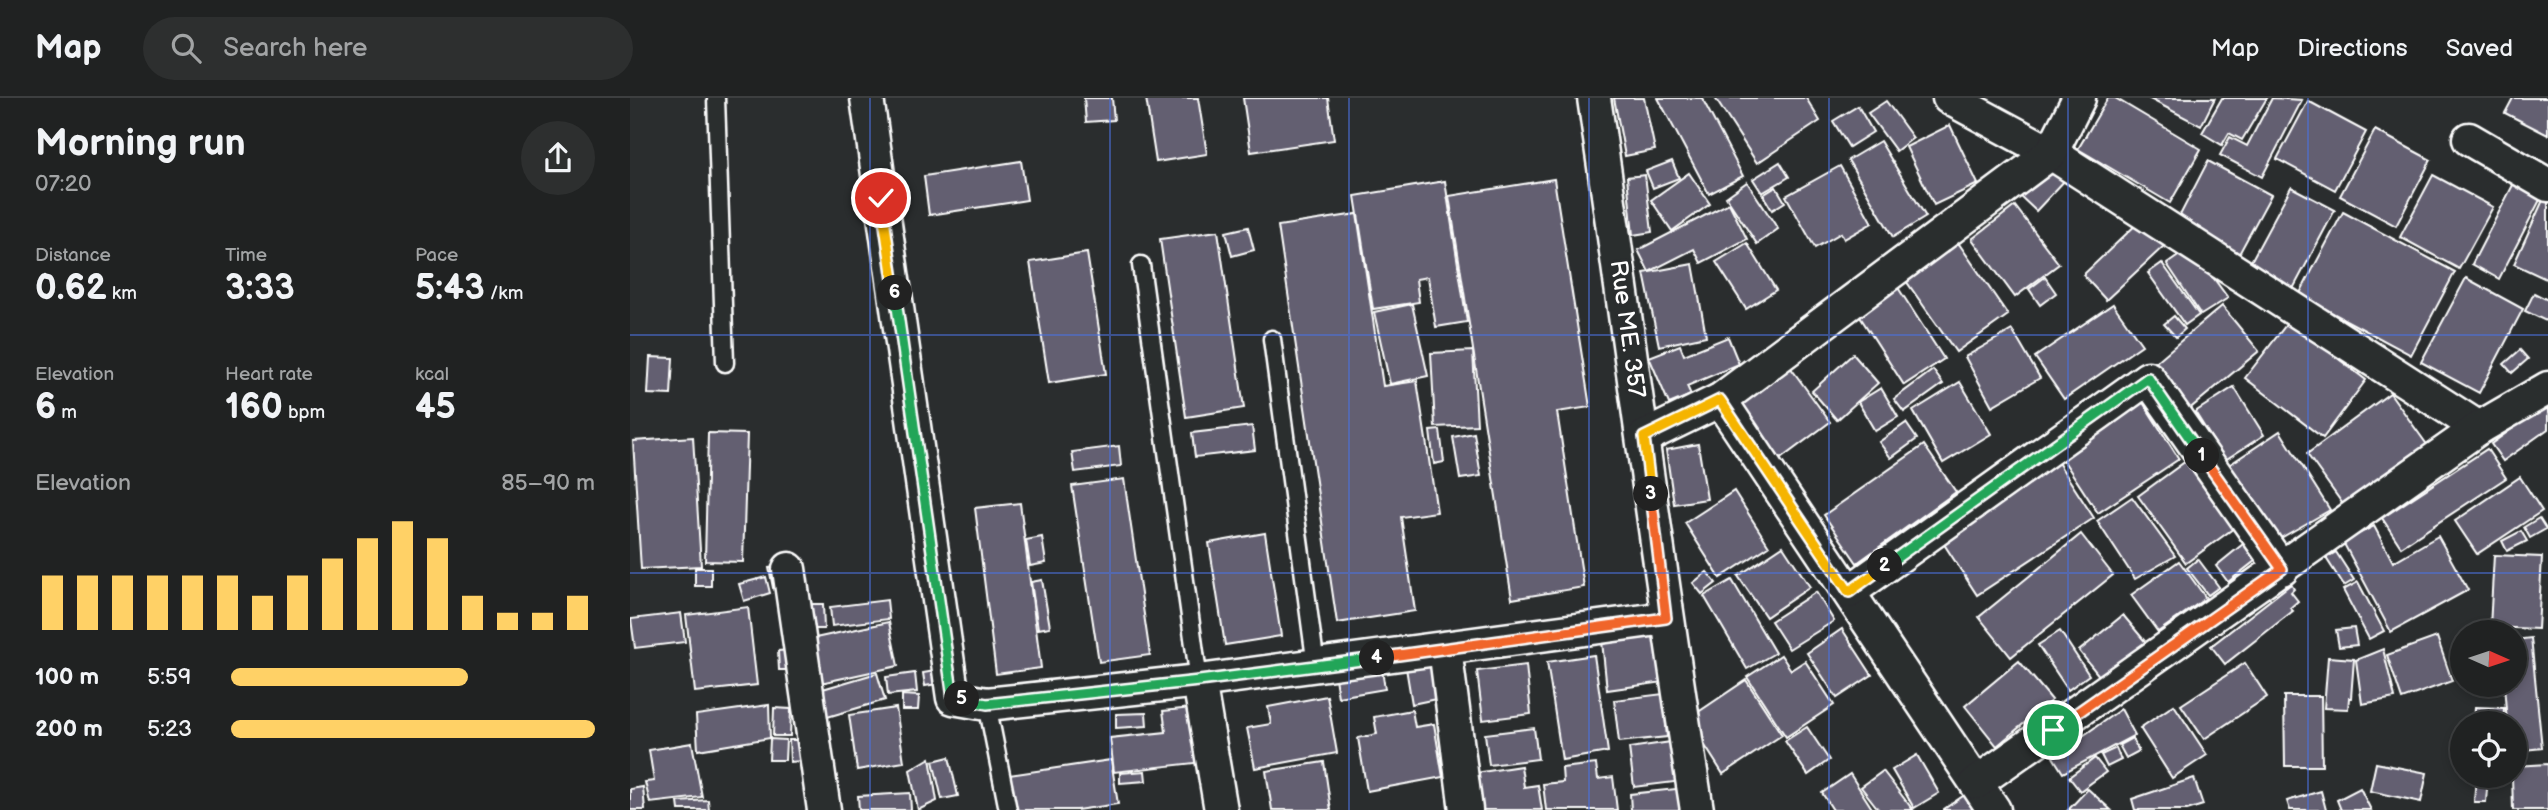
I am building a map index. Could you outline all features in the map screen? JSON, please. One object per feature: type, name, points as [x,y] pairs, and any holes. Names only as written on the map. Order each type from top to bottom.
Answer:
[{"type":"street","points":[[867,98],[953,698],[987,704],[1199,681],[1666,618]]},
{"type":"street","name":"Rue ME. 357","points":[[1594,98],[1644,437],[1666,618],[1697,810]]},
{"type":"street","points":[[1949,98],[2051,153],[2479,428]]},
{"type":"street","points":[[1644,437],[1720,400],[2051,153],[2079,98]]},
{"type":"street","points":[[2469,139],[2548,185]]},
{"type":"street","points":[[1849,592],[2148,378],[2282,569]]},
{"type":"street","points":[[1976,783],[2479,428],[2548,387]]},
{"type":"street","points":[[1720,400],[1994,810]]},
{"type":"street","points":[[789,569],[824,810]]},
{"type":"street","points":[[1445,648],[1466,810]]},
{"type":"street","points":[[1199,681],[1221,810]]},
{"type":"lane","points":[[716,98],[725,363]]},
{"type":"lane","points":[[1141,265],[1199,681]]},
{"type":"lane","points":[[1272,339],[1315,666]]},
{"type":"lane","points":[[987,704],[1008,810]]},
{"type":"building","points":[[1084,98],[1112,98],[1114,120],[1086,122]]},
{"type":"building","points":[[1146,98],[1198,98],[1207,154],[1156,162]]},
{"type":"building","points":[[1243,98],[1328,98],[1334,140],[1251,152]]},
{"type":"building","points":[[1614,98],[1644,98],[1655,150],[1625,156]]},
{"type":"building","points":[[1658,98],[1702,98],[1743,176],[1709,194]]},
{"type":"building","points":[[1715,98],[1806,98],[1820,121],[1757,163]]},
{"type":"building","points":[[2108,98],[2115,98],[2201,149],[2170,203],[2078,149]]},
{"type":"building","points":[[2148,98],[2215,98],[2201,126]]},
{"type":"building","points":[[2222,98],[2267,98],[2242,140],[2229,133],[2222,145],[2202,133]]},
{"type":"building","points":[[2272,98],[2302,100],[2262,177],[2220,155],[2230,137],[2247,146]]},
{"type":"building","points":[[2513,98],[2548,98],[2548,135],[2505,113]]},
{"type":"building","points":[[1886,101],[1913,138],[1896,151],[1868,113]]},
{"type":"building","points":[[2308,101],[2366,132],[2335,190],[2277,159]]},
{"type":"building","points":[[1858,106],[1873,132],[1849,147],[1833,121]]},
{"type":"building","points":[[1950,125],[1978,184],[1934,205],[1906,147]]},
{"type":"building","points":[[2375,130],[2431,160],[2396,226],[2340,196]]},
{"type":"building","points":[[1880,141],[1926,217],[1893,237],[1848,160]]},
{"type":"building","points":[[1021,161],[1027,200],[929,215],[924,176]]},
{"type":"building","points":[[1672,161],[1679,178],[1653,188],[1646,171]]},
{"type":"building","points":[[2208,161],[2271,195],[2239,254],[2177,221]]},
{"type":"building","points":[[1780,162],[1789,177],[1762,193],[1753,179]]},
{"type":"building","points":[[2050,162],[2067,178],[2036,211],[2019,195]]},
{"type":"building","points":[[1840,166],[1872,223],[1844,239],[1841,233],[1815,248],[1786,196]]},
{"type":"building","points":[[1689,173],[1710,204],[1672,231],[1651,200]]},
{"type":"building","points":[[1645,175],[1652,232],[1633,235],[1627,177]]},
{"type":"building","points":[[2433,175],[2493,207],[2459,269],[2400,237]]},
{"type":"building","points":[[1554,179],[1590,407],[1557,412],[1584,587],[1512,599],[1449,196]]},
{"type":"building","points":[[1445,181],[1467,322],[1436,327],[1428,277],[1416,279],[1419,302],[1373,309],[1355,196]]},
{"type":"building","points":[[2515,181],[2542,196],[2499,279],[2472,264]]},
{"type":"building","points":[[1747,182],[1778,229],[1757,244],[1726,197]]},
{"type":"building","points":[[1776,187],[1785,202],[1772,210],[1763,195]]},
{"type":"building","points":[[2291,187],[2335,210],[2293,289],[2249,265]]},
{"type":"building","points":[[2543,200],[2548,202],[2548,280],[2514,264]]},
{"type":"building","points":[[1729,203],[1747,239],[1701,263],[1694,249],[1649,272],[1638,250]]},
{"type":"building","points":[[2015,206],[2059,264],[2015,297],[1972,239]]},
{"type":"building","points":[[2343,212],[2455,272],[2411,355],[2299,295]]},
{"type":"building","points":[[1357,214],[1383,386],[1417,381],[1437,512],[1401,517],[1415,611],[1337,623],[1278,226]]},
{"type":"building","points":[[2141,220],[2165,245],[2106,300],[2083,275]]},
{"type":"building","points":[[1248,227],[1254,250],[1232,256],[1226,232]]},
{"type":"building","points":[[1218,231],[1244,408],[1186,417],[1160,239]]},
{"type":"building","points":[[1957,241],[2008,315],[1956,352],[1904,278]]},
{"type":"building","points":[[1747,243],[1776,290],[1746,309],[1716,262]]},
{"type":"building","points":[[2191,247],[2228,298],[2201,315],[2167,264]]},
{"type":"building","points":[[1087,253],[1106,374],[1049,383],[1030,262]]},
{"type":"building","points":[[2162,263],[2199,315],[2185,325],[2148,273]]},
{"type":"building","points":[[1693,264],[1706,336],[1659,346],[1644,273]]},
{"type":"building","points":[[2045,277],[2056,293],[2040,305],[2029,289]]},
{"type":"building","points":[[2466,278],[2523,309],[2479,393],[2421,362]]},
{"type":"building","points":[[1895,283],[1944,359],[1904,385],[1855,309]]},
{"type":"building","points":[[2534,293],[2548,300],[2548,322],[2525,311]]},
{"type":"building","points":[[1412,304],[1428,376],[1390,384],[1374,312]]},
{"type":"building","points":[[2113,304],[2142,345],[2064,399],[2035,357]]},
{"type":"building","points":[[2222,306],[2259,351],[2187,411],[2150,367]]},
{"type":"building","points":[[2174,316],[2185,329],[2176,337],[2164,324]]},
{"type":"building","points":[[2289,321],[2366,380],[2323,438],[2245,378]]},
{"type":"building","points":[[2012,330],[2040,378],[1992,406],[1965,357]]},
{"type":"building","points":[[1728,337],[1739,364],[1687,386],[1691,395],[1669,404],[1649,357],[1680,345],[1684,355]]},
{"type":"building","points":[[2520,350],[2528,359],[2512,373],[2504,364]]},
{"type":"building","points":[[1473,351],[1477,425],[1435,427],[1431,353]]},
{"type":"building","points":[[1853,354],[1878,383],[1837,420],[1812,391]]},
{"type":"building","points":[[650,357],[673,358],[671,395],[648,394]]},
{"type":"building","points":[[1788,364],[1830,422],[1779,460],[1737,402]]},
{"type":"building","points":[[1933,370],[1943,384],[1904,412],[1894,399]]},
{"type":"building","points":[[1960,382],[1991,434],[1943,463],[1913,411]]},
{"type":"building","points":[[2234,387],[2264,435],[2225,460],[2195,412]]},
{"type":"building","points":[[1881,388],[1898,417],[1875,431],[1858,402]]},
{"type":"building","points":[[2390,393],[2428,446],[2345,507],[2307,454]]},
{"type":"building","points":[[2142,401],[2179,459],[2098,513],[2060,455]]},
{"type":"building","points":[[2548,403],[2548,429],[2503,461],[2491,444]]},
{"type":"building","points":[[1906,423],[1917,439],[1891,458],[1879,442]]},
{"type":"building","points":[[1252,426],[1255,450],[1195,457],[1192,433]]},
{"type":"building","points":[[1440,430],[1444,462],[1434,464],[1430,431]]},
{"type":"building","points":[[2280,431],[2330,510],[2279,539],[2226,467]]},
{"type":"building","points":[[708,433],[747,434],[743,562],[705,561]]},
{"type":"building","points":[[1474,433],[1481,476],[1460,479],[1453,437]]},
{"type":"building","points":[[693,437],[701,566],[641,569],[633,441]]},
{"type":"building","points":[[1698,444],[1707,499],[1674,504],[1666,450]]},
{"type":"building","points":[[1924,445],[1956,492],[1857,563],[1824,515]]},
{"type":"building","points":[[1119,446],[1121,466],[1075,472],[1072,452]]},
{"type":"building","points":[[2487,449],[2506,478],[2401,547],[2382,518]]},
{"type":"building","points":[[2057,461],[2094,518],[1977,595],[1940,538]]},
{"type":"building","points":[[2186,461],[2234,528],[2186,563],[2138,496]]},
{"type":"building","points":[[2520,477],[2542,511],[2477,554],[2455,521]]},
{"type":"building","points":[[1124,479],[1150,655],[1099,662],[1072,486]]},
{"type":"building","points":[[1734,491],[1769,546],[1720,578],[1685,523]]},
{"type":"building","points":[[2132,497],[2175,556],[2135,579],[2097,521]]},
{"type":"building","points":[[1020,503],[1041,668],[996,674],[975,508]]},
{"type":"building","points":[[2539,518],[2546,529],[2530,538],[2524,527]]},
{"type":"building","points":[[2374,526],[2393,562],[2438,536],[2468,590],[2391,632],[2343,542]]},
{"type":"building","points":[[2521,531],[2527,541],[2507,551],[2502,541]]},
{"type":"building","points":[[1265,533],[1281,636],[1225,645],[1209,543]]},
{"type":"building","points":[[2081,534],[2113,575],[2011,657],[1979,617]]},
{"type":"building","points":[[1042,537],[1046,563],[1030,566],[1026,540]]},
{"type":"building","points":[[2248,540],[2260,557],[2228,582],[2216,566]]},
{"type":"building","points":[[1783,546],[1810,587],[1766,617],[1738,576]]},
{"type":"building","points":[[2336,552],[2354,580],[2344,586],[2326,558]]},
{"type":"building","points":[[2494,555],[2542,557],[2538,629],[2527,629],[2527,620],[2490,620]]},
{"type":"building","points":[[2198,559],[2219,587],[2208,595],[2187,568]]},
{"type":"building","points":[[2179,561],[2206,598],[2158,632],[2131,595]]},
{"type":"building","points":[[780,567],[783,587],[773,588],[769,568]]},
{"type":"building","points":[[695,568],[711,568],[711,586],[695,586]]},
{"type":"building","points":[[1707,572],[1716,583],[1702,594],[1693,583]]},
{"type":"building","points":[[766,577],[770,593],[744,601],[739,584]]},
{"type":"building","points":[[1042,580],[1050,627],[1038,629],[1031,582]]},
{"type":"building","points":[[1732,580],[1775,653],[1747,669],[1704,596]]},
{"type":"building","points":[[2358,582],[2384,631],[2369,639],[2343,590]]},
{"type":"building","points":[[2291,584],[2294,589],[2291,592],[2298,601],[2290,608],[2293,611],[2225,664],[2211,646]]},
{"type":"building","points":[[1816,592],[1834,621],[1789,649],[1771,621]]},
{"type":"building","points":[[887,600],[889,619],[832,626],[830,607]]},
{"type":"building","points":[[810,604],[823,604],[824,629],[810,629]]},
{"type":"building","points":[[748,607],[757,685],[695,692],[686,615]]},
{"type":"building","points":[[681,613],[685,642],[635,648],[631,619]]},
{"type":"building","points":[[2123,615],[2148,645],[2104,682],[2079,651]]},
{"type":"building","points":[[889,622],[898,666],[816,684],[806,640]]},
{"type":"building","points":[[2354,628],[2357,645],[2339,647],[2336,630]]},
{"type":"building","points":[[1842,629],[1872,675],[1837,698],[1807,653]]},
{"type":"building","points":[[2060,631],[2089,675],[2068,690],[2038,645]]},
{"type":"building","points":[[1658,634],[1664,682],[1607,690],[1602,641]]},
{"type":"building","points":[[2437,637],[2450,682],[2402,699],[2387,655]]},
{"type":"building","points":[[2527,638],[2531,638],[2542,748],[2527,750],[2527,711],[2506,711],[2505,697],[2527,697]]},
{"type":"building","points":[[2383,649],[2395,698],[2362,704],[2356,660]]},
{"type":"building","points":[[789,650],[790,670],[779,670],[778,651]]},
{"type":"building","points":[[1594,655],[1608,752],[1562,760],[1547,662]]},
{"type":"building","points":[[1781,655],[1791,670],[1805,661],[1834,705],[1786,737],[1747,677]]},
{"type":"building","points":[[2328,657],[2354,659],[2348,709],[2324,708]]},
{"type":"building","points":[[2019,661],[2052,700],[1997,746],[1965,706]]},
{"type":"building","points":[[1430,663],[1436,699],[1412,704],[1406,668]]},
{"type":"building","points":[[2245,663],[2267,697],[2204,739],[2181,705]]},
{"type":"building","points":[[1526,665],[1531,714],[1483,720],[1477,671]]},
{"type":"building","points":[[1382,670],[1385,689],[1338,697],[1335,678]]},
{"type":"building","points":[[935,671],[937,684],[925,686],[923,673]]},
{"type":"building","points":[[877,673],[885,700],[824,718],[816,691]]},
{"type":"building","points":[[915,673],[917,692],[888,695],[886,677]]},
{"type":"building","points":[[1746,680],[1782,735],[1723,774],[1688,719]]},
{"type":"building","points":[[1663,694],[1667,737],[1619,742],[1614,700]]},
{"type":"building","points":[[902,695],[919,696],[918,710],[902,710]]},
{"type":"building","points":[[1327,696],[1337,753],[1255,768],[1247,728],[1271,724],[1268,707]]},
{"type":"building","points":[[2284,696],[2321,696],[2322,766],[2285,766]]},
{"type":"building","points":[[769,705],[770,738],[698,750],[696,715]]},
{"type":"building","points":[[2174,705],[2207,755],[2172,778],[2140,728]]},
{"type":"building","points":[[2475,707],[2504,708],[2504,711],[2475,711]]},
{"type":"building","points":[[774,708],[791,709],[790,736],[773,736]]},
{"type":"building","points":[[896,708],[904,762],[857,770],[849,715]]},
{"type":"building","points":[[1192,708],[1204,762],[1114,772],[1110,738],[1166,732],[1163,711]]},
{"type":"building","points":[[2121,709],[2135,735],[2063,773],[2053,757]]},
{"type":"building","points":[[1412,710],[1415,727],[1434,724],[1443,777],[1367,791],[1358,738],[1377,734],[1374,717]]},
{"type":"building","points":[[1146,713],[1147,726],[1116,728],[1116,714]]},
{"type":"building","points":[[1807,727],[1829,760],[1808,775],[1785,741]]},
{"type":"building","points":[[1534,728],[1538,759],[1489,765],[1485,734]]},
{"type":"building","points":[[2132,738],[2139,751],[2126,758],[2119,745]]},
{"type":"building","points":[[770,739],[786,740],[785,760],[769,760]]},
{"type":"building","points":[[789,740],[801,740],[802,761],[790,762]]},
{"type":"building","points":[[1678,741],[1683,781],[1634,787],[1629,748]]},
{"type":"building","points":[[692,743],[702,797],[650,803],[645,782],[654,781],[649,750]]},
{"type":"building","points":[[2116,748],[2121,760],[2107,767],[2101,755]]},
{"type":"building","points":[[1917,755],[1939,793],[1914,808],[1892,770]]},
{"type":"building","points":[[949,757],[958,796],[942,799],[933,761]]},
{"type":"building","points":[[930,758],[937,801],[918,810],[910,770]]},
{"type":"building","points":[[2095,758],[2106,772],[2080,791],[2069,777]]},
{"type":"building","points":[[1111,760],[1118,804],[1077,810],[1014,810],[1009,775]]},
{"type":"building","points":[[1324,762],[1331,810],[1272,810],[1266,771]]},
{"type":"building","points":[[2376,763],[2427,773],[2421,802],[2370,791]]},
{"type":"building","points":[[1596,764],[1598,779],[1613,777],[1617,810],[1546,810],[1543,784],[1563,782],[1562,768]]},
{"type":"building","points":[[2548,764],[2548,810],[2513,810],[2512,788],[2527,788],[2527,765]]},
{"type":"building","points":[[1521,766],[1524,787],[1538,785],[1542,810],[1480,810],[1475,773]]},
{"type":"building","points":[[1145,771],[1146,781],[1120,783],[1120,773]]},
{"type":"building","points":[[1883,771],[1913,810],[1879,810],[1861,787]]},
{"type":"building","points":[[1850,774],[1873,810],[1833,810],[1822,793]]},
{"type":"building","points":[[2194,778],[2203,805],[2187,810],[2135,810],[2132,799]]},
{"type":"building","points":[[643,787],[645,810],[630,810],[630,789]]},
{"type":"building","points":[[1685,788],[1687,810],[1631,810],[1630,794]]},
{"type":"building","points":[[2360,788],[2371,810],[2341,810],[2337,800]]},
{"type":"building","points":[[2475,788],[2487,788],[2486,802],[2474,802]]},
{"type":"building","points":[[2088,789],[2111,810],[2068,810]]},
{"type":"building","points":[[2321,791],[2326,810],[2290,810],[2287,801]]},
{"type":"building","points":[[1969,792],[1981,810],[1944,810],[1944,809]]},
{"type":"building","points":[[910,793],[911,810],[859,810],[858,796]]},
{"type":"building","points":[[708,800],[709,810],[679,810],[678,802]]},
{"type":"route","points":[[881,198],[953,698],[987,704],[1199,681],[1666,618],[1644,437],[1720,400],[1849,592],[2148,378],[2282,569],[2053,730]]}]
